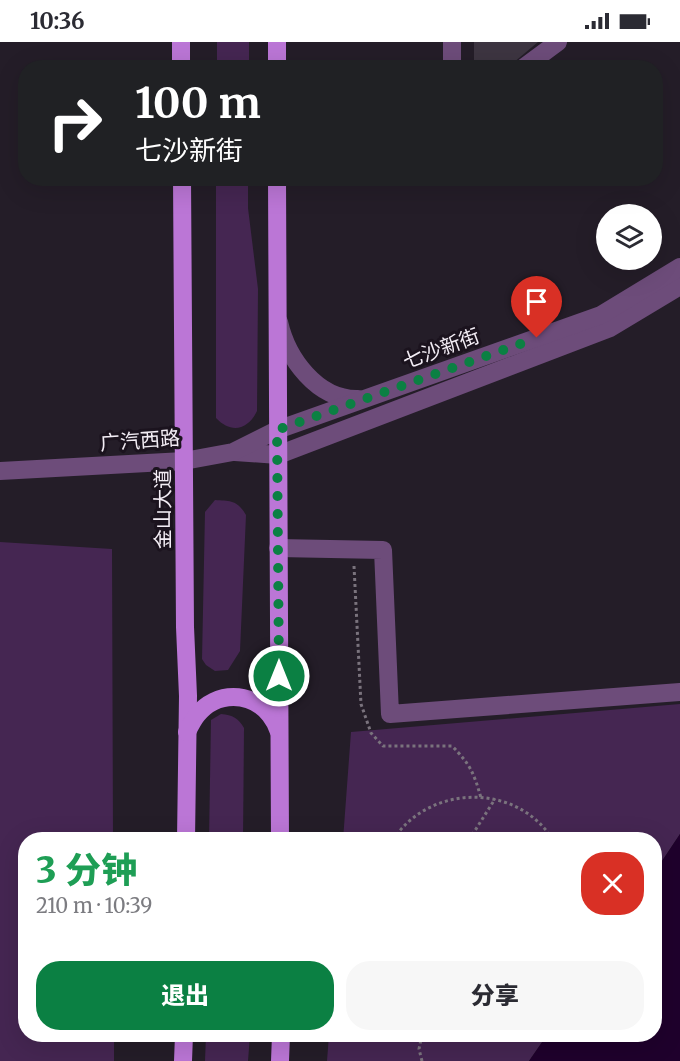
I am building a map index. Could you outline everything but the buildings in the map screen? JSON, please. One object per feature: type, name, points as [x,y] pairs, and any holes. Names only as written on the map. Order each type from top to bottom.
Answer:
[{"type":"main road","points":[[181,42],[181,60]]},
{"type":"main road","points":[[277,42],[277,60]]},
{"type":"main road","name":"金山大道","points":[[182,186],[186,832]]},
{"type":"main road","points":[[277,186],[280,832]]},
{"type":"main road","points":[[187,732],[196,716],[209,704],[225,697],[243,697],[259,704],[271,716],[279,732]]},
{"type":"main road","points":[[183,1061],[184,1042]]},
{"type":"main road","points":[[280,1061],[281,1042]]},
{"type":"street","points":[[452,42],[452,60]]},
{"type":"street","points":[[534,60],[558,42]]},
{"type":"street","name":"七沙新街","points":[[277,430],[601,315],[680,267]]},
{"type":"street","name":"七沙新街","points":[[278,455],[610,328],[680,286]]},
{"type":"street","points":[[277,314],[282,336],[307,375],[326,392],[345,399],[366,399]]},
{"type":"street","name":"广汽西路","points":[[0,471],[184,461],[233,452],[277,430]]},
{"type":"street","points":[[233,452],[278,455]]},
{"type":"street","points":[[278,548],[383,550],[390,714],[680,692]]},
{"type":"path","points":[[399,832],[429,807],[461,797],[495,799],[523,810],[548,832]]},
{"type":"path","points":[[474,832],[495,799]]},
{"type":"path","points":[[420,1042],[419,1048],[422,1061]]},
{"type":"shaded area","points":[[217,42],[249,42],[249,60],[217,60]]},
{"type":"shaded area","points":[[216,186],[248,186],[248,208],[258,289],[257,411],[249,422],[239,428],[227,426],[216,418]]},
{"type":"shaded area","points":[[215,500],[233,502],[240,506],[246,515],[240,651],[228,670],[215,671],[202,659],[205,512]]},
{"type":"shaded area","points":[[0,542],[112,549],[113,832],[18,832],[18,1042],[114,1042],[114,1061],[0,1061]]},
{"type":"shaded area","points":[[680,704],[680,834],[662,861],[662,832],[344,832],[351,732]]},
{"type":"shaded area","points":[[221,714],[229,715],[240,722],[244,728],[243,832],[209,832],[211,720]]},
{"type":"shaded area","points":[[680,834],[680,1061],[529,1061],[542,1042],[662,1042],[662,861]]},
{"type":"shaded area","points":[[206,1042],[249,1042],[248,1061],[205,1061]]},
{"type":"shaded area","points":[[328,1042],[542,1042],[529,1061],[327,1061]]},
{"type":"route","points":[[279,676],[277,430],[537,338]]}]
